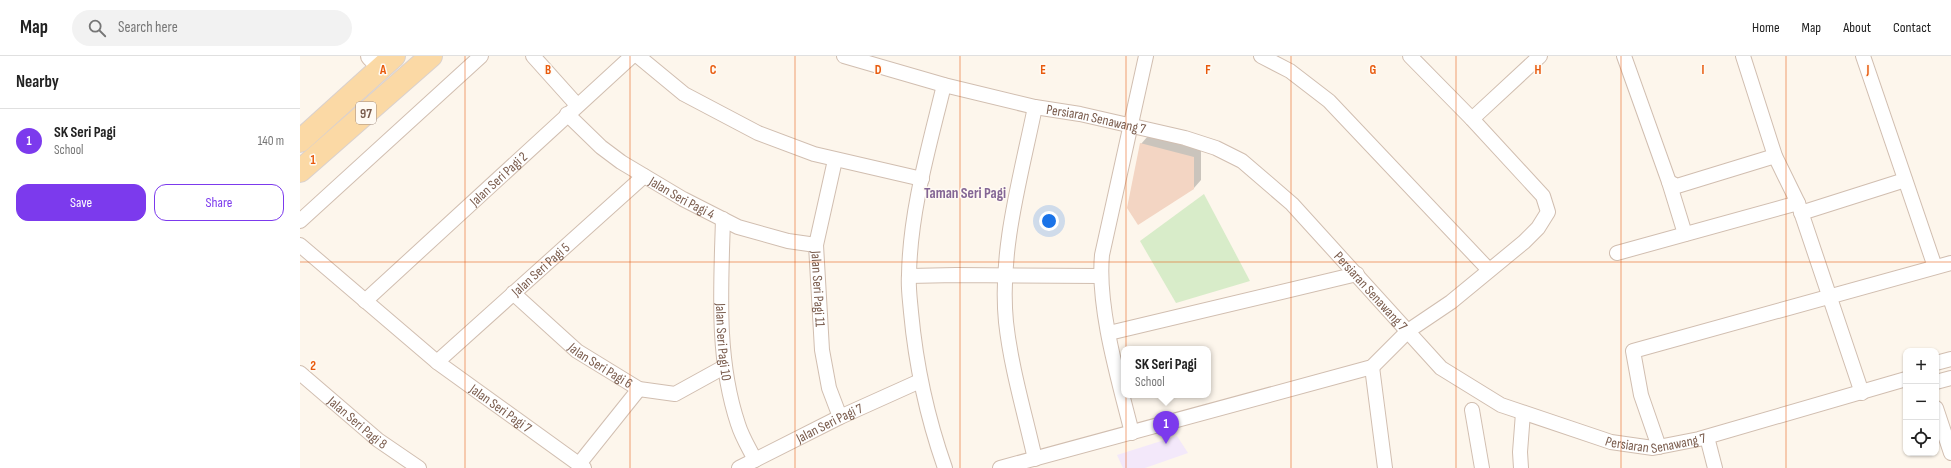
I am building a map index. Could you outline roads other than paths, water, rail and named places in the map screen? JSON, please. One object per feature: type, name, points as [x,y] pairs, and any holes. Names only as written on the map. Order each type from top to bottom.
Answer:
[{"type":"main road","name":"97","points":[[300,170],[431,56]]},
{"type":"main road","name":"97","points":[[300,141],[382,60]]},
{"type":"street","points":[[300,221],[481,56]]},
{"type":"street","name":"Jalan Seri Pagi 4","points":[[533,56],[602,147],[621,162],[738,227],[788,241],[816,245]]},
{"type":"street","name":"Jalan Seri Pagi 2","points":[[365,301],[572,109],[632,56]]},
{"type":"street","points":[[638,56],[684,94],[758,133],[814,154],[835,160],[922,179]]},
{"type":"street","name":"Persiaran Senawang 7","points":[[844,56],[944,85],[1035,107],[1080,114],[1129,125],[1216,148],[1242,161],[1292,204],[1442,368],[1501,405],[1611,442],[1653,448],[1707,437],[1903,380]]},
{"type":"street","points":[[1121,385],[1109,333],[1100,276],[1102,255],[1129,125],[1146,56]]},
{"type":"street","points":[[1261,56],[1290,70],[1329,100],[1489,270]]},
{"type":"street","points":[[1000,468],[1372,367],[1408,331],[1452,302],[1524,242],[1538,228],[1548,212],[1546,204],[1539,191],[1472,119],[1410,56]]},
{"type":"street","points":[[1472,119],[1540,56]]},
{"type":"street","points":[[1624,56],[1669,182],[1685,234]]},
{"type":"street","points":[[1743,56],[1775,156],[1799,208],[1862,393]]},
{"type":"street","points":[[1863,56],[1935,267]]},
{"type":"street","points":[[944,85],[916,211],[909,276],[913,334],[920,381],[930,426],[945,468]]},
{"type":"street","points":[[1035,107],[1006,251],[1006,322],[1015,372],[1036,459]]},
{"type":"street","points":[[1669,182],[1677,186],[1775,156]]},
{"type":"street","name":"Jalan Seri Pagi 11","points":[[835,160],[816,245],[822,350],[829,388],[840,417]]},
{"type":"street","name":"Jalan Seri Pagi 5","points":[[437,362],[644,176]]},
{"type":"street","points":[[1618,253],[1685,234],[1799,208],[1905,180]]},
{"type":"street","name":"Jalan Seri Pagi 10","points":[[723,219],[720,307],[724,367],[738,424],[754,460]]},
{"type":"street","name":"Jalan Seri Pagi 7","points":[[300,245],[437,362],[576,465]]},
{"type":"street","points":[[1659,447],[1641,395],[1633,351],[1951,263]]},
{"type":"street","points":[[1109,333],[1357,274]]},
{"type":"street","points":[[909,276],[1100,276]]},
{"type":"street","name":"Jalan Seri Pagi 6","points":[[513,293],[577,351],[639,389],[675,394],[724,367]]},
{"type":"street","points":[[1939,362],[1951,359]]},
{"type":"street","points":[[1372,367],[1385,468]]},
{"type":"street","name":"Jalan Seri Pagi 8","points":[[300,374],[378,440],[419,468]]},
{"type":"street","points":[[1939,381],[1951,378]]},
{"type":"street","name":"Jalan Seri Pagi 7","points":[[739,468],[840,417],[920,381]]},
{"type":"street","points":[[576,465],[639,389]]},
{"type":"street","points":[[1124,398],[1132,433]]},
{"type":"street","points":[[1472,410],[1482,468]]},
{"type":"street","points":[[1521,468],[1520,452],[1523,413]]},
{"type":"street","points":[[1939,417],[1951,453]]},
{"type":"street","points":[[1707,437],[1715,468]]},
{"type":"place","name":"SK Seri Pagi","points":[[1166,444]]},
{"type":"district","name":"Taman Seri Pagi","points":[[965,193]]}]
